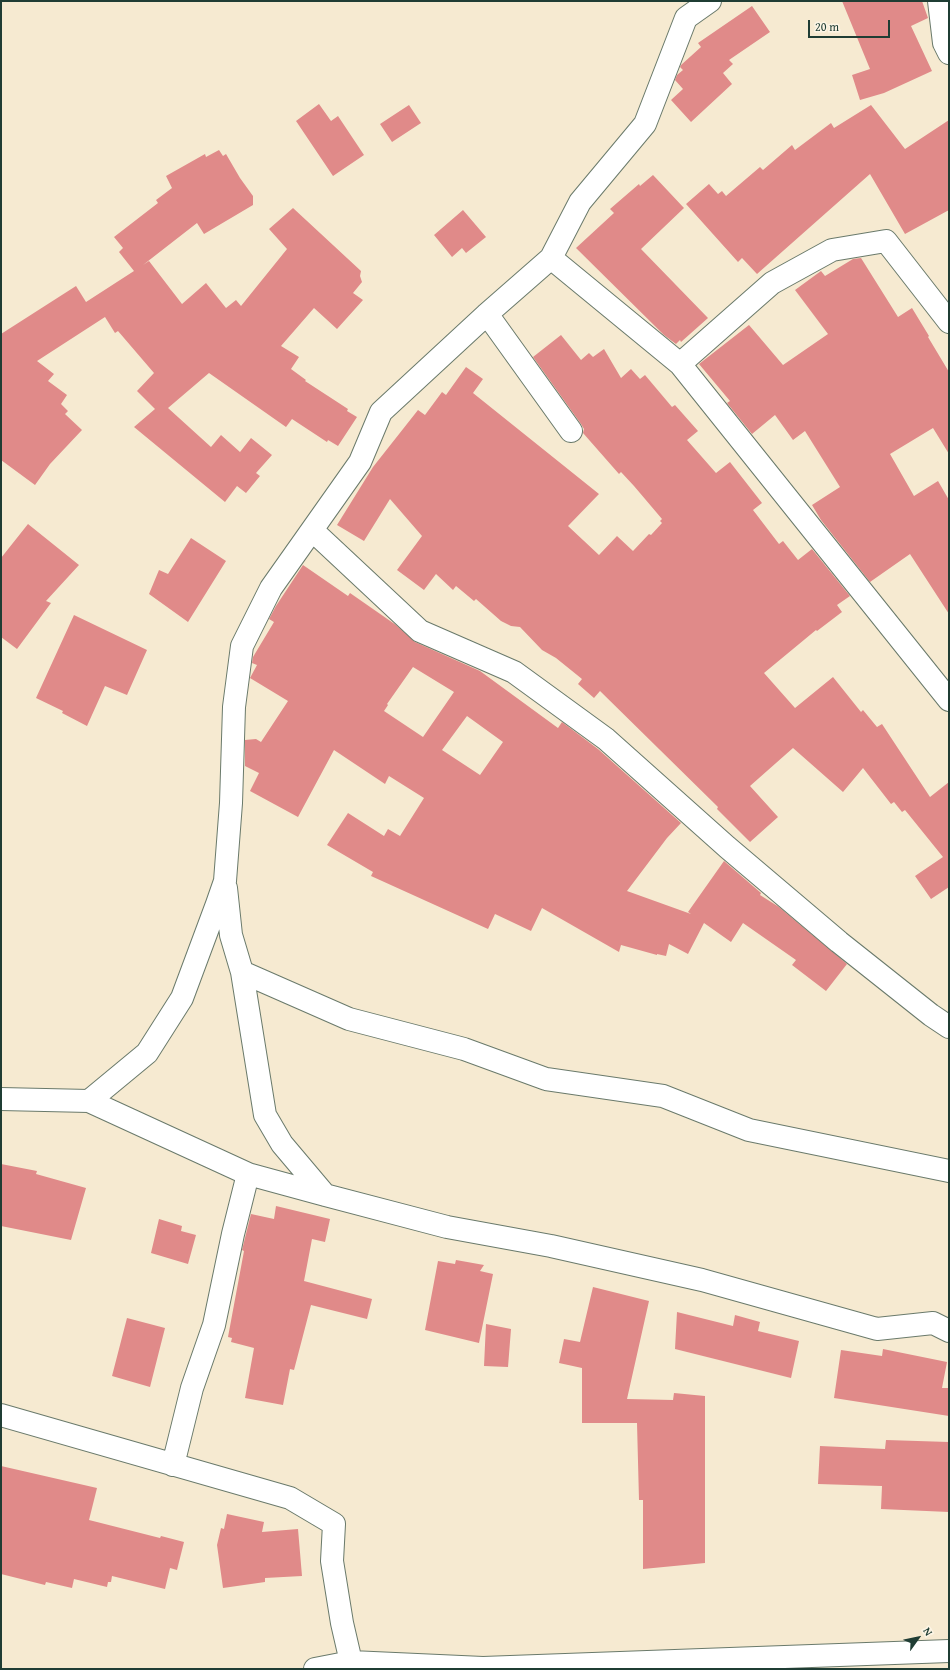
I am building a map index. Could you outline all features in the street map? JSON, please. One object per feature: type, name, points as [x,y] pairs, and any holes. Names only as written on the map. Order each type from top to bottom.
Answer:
[{"type":"street","points":[[325,1195],[282,1144],[265,1115],[242,972],[231,935],[225,881],[231,803],[234,708],[242,646],[272,588],[360,462],[382,412],[551,258],[580,202],[645,124],[686,18],[710,1]]},
{"type":"street","points":[[939,1],[944,43],[949,53]]},
{"type":"street","points":[[680,364],[772,283],[832,250],[886,241],[949,322]]},
{"type":"street","points":[[551,258],[680,364],[949,700]]},
{"type":"street","points":[[488,314],[571,431]]},
{"type":"street","points":[[312,530],[420,631],[514,672],[606,739],[727,847],[839,942],[931,1015],[949,1027]]},
{"type":"street","points":[[89,1101],[147,1053],[182,998],[225,881]]},
{"type":"street","points":[[242,972],[349,1019],[464,1049],[546,1079],[663,1096],[749,1130],[949,1171]]},
{"type":"street","points":[[1,1099],[89,1101],[248,1174],[325,1195],[447,1227],[551,1246],[702,1280],[877,1329],[933,1323],[949,1331]]},
{"type":"street","points":[[173,1466],[192,1388],[214,1325],[233,1234],[248,1174]]},
{"type":"street","points":[[1,1415],[173,1466],[290,1498],[334,1524],[332,1561],[342,1623],[351,1662]]},
{"type":"street","points":[[315,1669],[351,1662],[483,1668],[856,1662],[949,1651]]},
{"type":"building","points":[[842,1],[922,1],[928,18],[911,26],[932,71],[884,93],[860,100],[852,75],[870,69]]},
{"type":"building","points":[[752,6],[770,32],[729,60],[733,64],[723,73],[732,84],[691,122],[671,100],[683,89],[675,80],[677,75],[683,70],[680,67],[681,65],[701,47],[698,43]]},
{"type":"building","points":[[319,104],[331,121],[338,116],[364,155],[333,176],[296,121]]},
{"type":"building","points":[[409,105],[421,123],[392,142],[380,124]]},
{"type":"building","points":[[871,105],[905,149],[949,120],[949,210],[905,234],[870,174],[757,274],[742,258],[738,262],[686,204],[709,184],[718,194],[722,191],[726,196],[760,167],[763,170],[792,145],[795,150],[831,123],[834,128]]},
{"type":"building","points":[[219,150],[223,156],[226,154],[240,178],[253,196],[253,205],[204,234],[197,223],[143,265],[149,261],[182,304],[206,283],[226,308],[236,300],[241,306],[287,249],[269,229],[293,208],[361,271],[360,276],[362,282],[353,293],[363,300],[337,329],[314,308],[281,346],[299,357],[291,369],[306,380],[305,381],[348,409],[347,411],[357,417],[338,446],[328,440],[327,442],[292,419],[286,427],[209,373],[168,408],[211,447],[221,435],[240,452],[251,438],[272,455],[256,473],[260,476],[246,493],[237,486],[225,502],[134,427],[155,409],[137,391],[154,373],[118,331],[115,333],[105,317],[37,361],[54,374],[48,381],[67,395],[61,404],[68,411],[65,414],[82,430],[50,464],[35,485],[1,460],[1,334],[76,286],[86,302],[134,271],[119,252],[123,248],[114,237],[158,203],[156,200],[172,188],[166,176],[205,154],[206,157]]},
{"type":"building","points":[[653,175],[684,208],[641,249],[708,318],[681,342],[680,340],[676,344],[664,335],[576,248],[614,213],[610,209],[639,184],[640,186]]},
{"type":"building","points":[[463,210],[486,237],[466,253],[462,248],[452,257],[434,235]]},
{"type":"building","points":[[861,258],[898,317],[912,308],[949,372],[949,454],[933,428],[890,454],[914,496],[938,481],[949,500],[949,614],[910,554],[870,582],[821,520],[812,505],[840,487],[805,431],[793,440],[775,415],[752,434],[727,403],[730,401],[699,364],[749,325],[783,365],[828,334],[795,290],[821,271],[825,276],[853,259]]},
{"type":"building","points":[[561,335],[581,360],[589,353],[593,357],[604,349],[621,378],[631,369],[640,379],[645,375],[672,407],[675,405],[698,431],[687,440],[716,473],[730,462],[762,503],[753,510],[779,544],[783,541],[798,560],[812,549],[850,596],[837,605],[842,612],[817,631],[816,630],[764,673],[795,708],[833,677],[861,712],[863,710],[877,727],[882,724],[930,797],[949,782],[949,887],[931,899],[915,876],[943,857],[905,810],[902,812],[894,802],[891,804],[863,768],[843,792],[793,748],[750,786],[778,817],[750,842],[717,809],[718,807],[600,691],[594,698],[578,684],[582,679],[556,658],[542,650],[520,627],[511,626],[501,621],[476,599],[474,601],[456,586],[453,590],[436,574],[424,590],[397,570],[422,536],[390,499],[364,541],[337,525],[373,467],[418,410],[425,415],[442,392],[446,395],[466,367],[483,379],[473,393],[599,494],[568,526],[599,555],[617,536],[633,551],[662,523],[660,521],[662,519],[634,486],[621,472],[619,474],[583,433],[584,429],[581,424],[533,357]]},
{"type":"building","points":[[28,524],[79,565],[46,601],[51,603],[17,649],[1,637],[1,558]]},
{"type":"building","points":[[191,538],[226,561],[188,622],[149,594],[159,570],[168,574]]},
{"type":"building","points":[[303,565],[348,596],[350,593],[396,625],[415,642],[480,671],[558,728],[562,722],[598,749],[681,823],[667,838],[627,891],[691,914],[688,912],[724,861],[761,893],[760,895],[779,907],[847,964],[826,991],[792,965],[796,960],[743,923],[731,942],[704,923],[688,954],[669,944],[666,956],[621,945],[619,952],[542,908],[531,931],[495,914],[488,929],[371,876],[373,872],[327,845],[348,813],[384,836],[388,829],[400,836],[424,798],[389,776],[385,784],[334,750],[298,817],[250,791],[259,773],[245,766],[245,740],[256,739],[261,742],[288,701],[250,678],[257,665],[252,663],[253,657],[274,622],[269,619]],"holes":[[[413,667],[454,692],[423,737],[384,711],[388,705],[387,704]],[[467,716],[503,742],[480,775],[442,750]]]},
{"type":"building","points":[[74,615],[147,650],[127,695],[105,686],[87,726],[62,713],[63,711],[36,698]]},
{"type":"building","points":[[1,1164],[37,1171],[36,1174],[86,1188],[71,1240],[1,1226]]},
{"type":"building","points":[[276,1206],[330,1219],[325,1242],[312,1239],[304,1281],[372,1299],[367,1319],[311,1305],[294,1370],[290,1369],[283,1405],[245,1398],[254,1348],[231,1342],[232,1338],[228,1337],[244,1251],[242,1250],[251,1214],[274,1219]]},
{"type":"building","points":[[159,1219],[182,1226],[181,1231],[196,1235],[188,1264],[151,1253]]},
{"type":"building","points":[[456,1260],[484,1265],[480,1271],[493,1274],[479,1343],[425,1330],[438,1261],[455,1264]]},
{"type":"building","points":[[593,1287],[649,1301],[627,1399],[673,1400],[674,1393],[705,1396],[705,1563],[643,1569],[643,1500],[639,1500],[637,1423],[582,1423],[582,1368],[559,1363],[564,1339],[580,1342]]},
{"type":"building","points":[[677,1312],[733,1326],[735,1315],[760,1322],[758,1331],[799,1341],[791,1378],[675,1349]]},
{"type":"building","points":[[127,1318],[165,1328],[150,1387],[112,1376]]},
{"type":"building","points":[[486,1324],[511,1329],[508,1367],[484,1366]]},
{"type":"building","points":[[883,1349],[947,1362],[942,1388],[949,1388],[949,1416],[834,1398],[841,1350],[882,1356]]},
{"type":"building","points":[[886,1440],[949,1442],[949,1512],[881,1509],[882,1486],[818,1484],[820,1446],[885,1449]]},
{"type":"building","points":[[1,1466],[97,1488],[89,1520],[160,1538],[161,1536],[184,1542],[177,1570],[170,1568],[165,1589],[112,1576],[111,1582],[108,1582],[107,1587],[74,1579],[72,1588],[46,1582],[45,1585],[1,1574]]},
{"type":"building","points":[[227,1514],[264,1522],[262,1532],[298,1529],[302,1576],[265,1578],[265,1582],[223,1588],[217,1545],[221,1528],[224,1529]]}]
